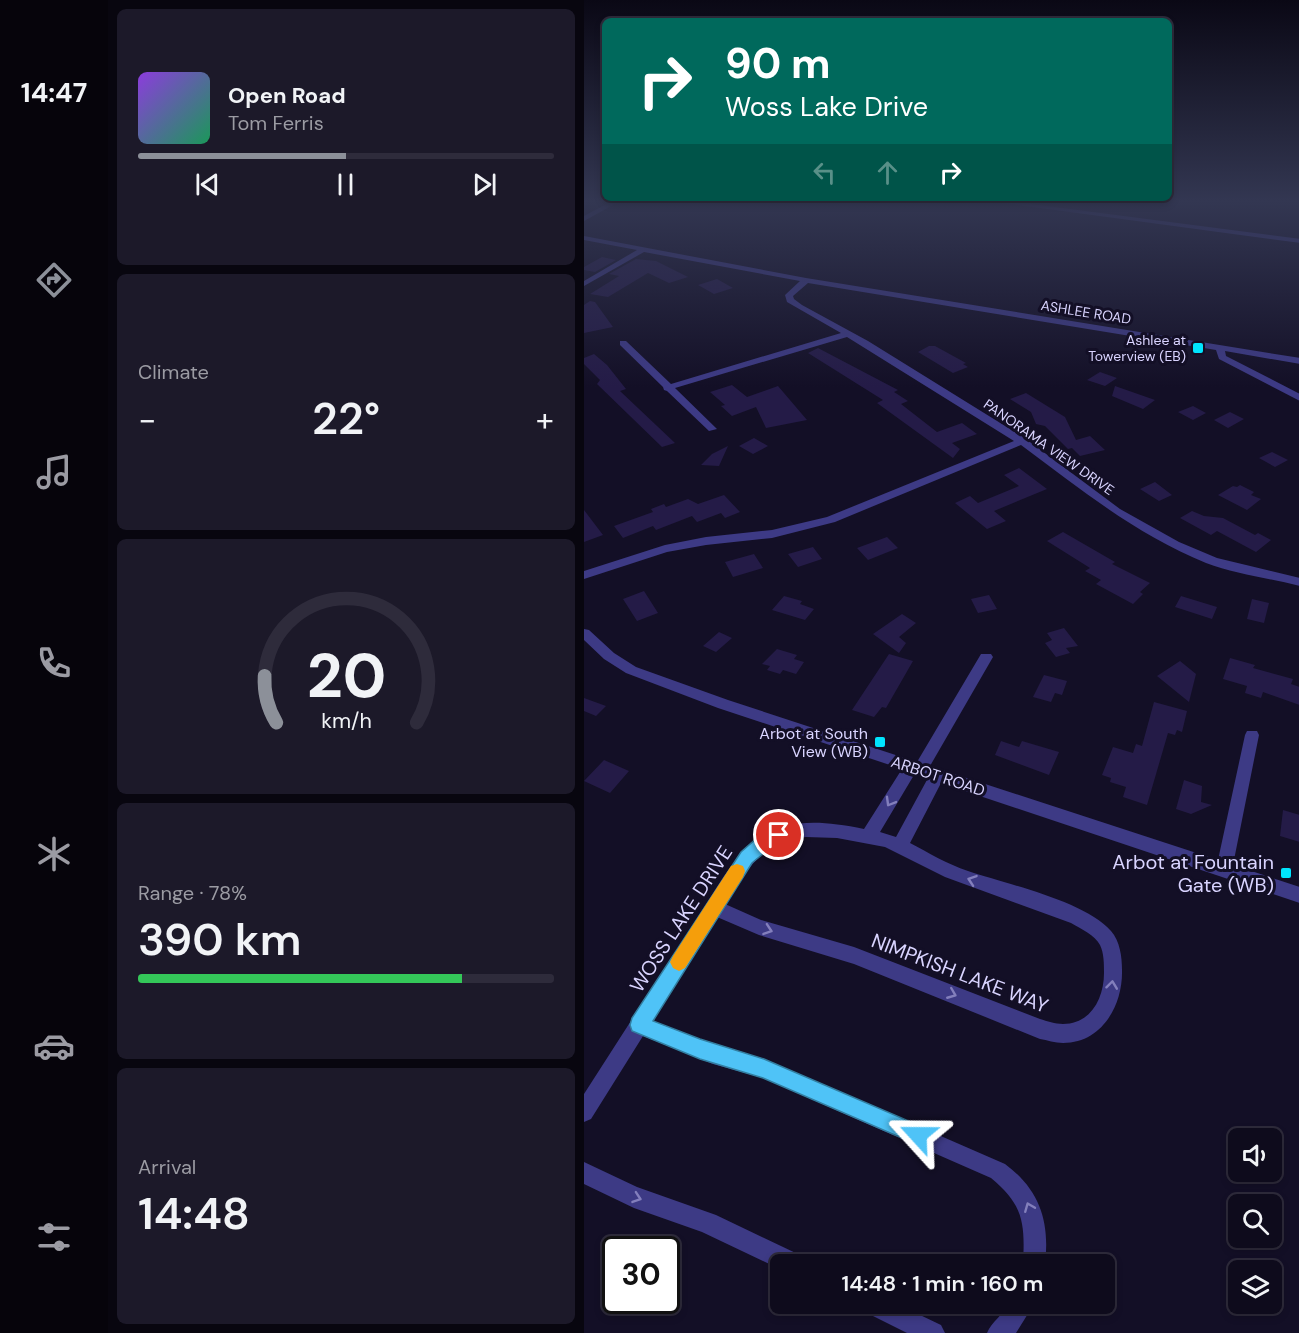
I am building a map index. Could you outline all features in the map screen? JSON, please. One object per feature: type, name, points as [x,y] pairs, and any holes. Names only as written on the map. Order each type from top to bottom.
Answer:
[{"type":"street","points":[[584,284],[621,262]]},
{"type":"street","name":"ASHLEE ROAD","points":[[709,262],[1300,361]]},
{"type":"street","name":"PANORAMA VIEW DRIVE","points":[[806,280],[792,290],[789,295],[790,300],[1022,441],[1116,511],[1175,545],[1213,561],[1300,582]]},
{"type":"street","points":[[668,388],[848,334]]},
{"type":"street","points":[[623,343],[712,429]]},
{"type":"street","points":[[1220,348],[1222,357],[1300,398]]},
{"type":"street","points":[[584,575],[665,549],[706,541],[772,534],[831,520],[1022,441]]},
{"type":"street","name":"ARBOT ROAD","points":[[584,633],[590,646],[641,674],[745,712],[1300,895]]},
{"type":"street","points":[[868,837],[916,769],[986,657]]},
{"type":"street","points":[[1224,870],[1252,735]]},
{"type":"street","points":[[900,846],[937,776]]},
{"type":"street","name":"WOSS LAKE DRIVE","points":[[584,1112],[746,858],[770,838],[798,830],[868,837],[900,846]]},
{"type":"street","name":"NIMPKISH LAKE WAY","points":[[714,907],[759,927],[854,957],[1040,1029],[1065,1033],[1084,1029],[1104,1013],[1112,989],[1111,951],[1105,938],[1088,924],[1056,909],[954,873],[900,846]]},
{"type":"street","points":[[639,1025],[704,1051],[764,1069],[998,1171],[1020,1189],[1028,1202],[1037,1242],[1035,1254]]},
{"type":"street","points":[[584,1173],[634,1197],[708,1223],[773,1254]]},
{"type":"street","points":[[894,1314],[933,1333]]},
{"type":"street","points":[[999,1333],[1016,1314]]},
{"type":"building","points":[[593,262],[612,262],[595,272],[584,270],[584,267]]},
{"type":"building","points":[[630,262],[658,262],[688,277],[669,283],[648,273],[608,297],[590,294],[619,276],[609,274]]},
{"type":"building","points":[[717,279],[733,288],[714,294],[698,285]]},
{"type":"building","points":[[590,301],[595,302],[613,327],[584,333],[584,305]]},
{"type":"building","points":[[929,346],[935,346],[966,363],[963,364],[968,367],[953,373],[918,352]]},
{"type":"building","points":[[818,348],[898,390],[894,392],[908,401],[901,404],[937,432],[962,423],[977,434],[952,443],[960,449],[953,458],[877,403],[883,400],[808,353]]},
{"type":"building","points":[[594,354],[607,365],[626,389],[620,391],[675,443],[662,447],[597,384],[600,380],[584,364],[584,358]]},
{"type":"building","points":[[1100,372],[1117,378],[1105,386],[1087,380]]},
{"type":"building","points":[[732,385],[747,397],[778,386],[807,420],[766,428],[756,407],[732,416],[721,406],[725,405],[710,392]]},
{"type":"building","points":[[1115,386],[1155,400],[1143,409],[1112,396]]},
{"type":"building","points":[[1026,393],[1065,417],[1076,440],[1090,436],[1105,450],[1080,456],[1072,448],[1068,449],[1045,426],[1036,424],[1031,412],[1010,399]]},
{"type":"building","points":[[1193,406],[1206,413],[1193,420],[1178,412]]},
{"type":"building","points":[[1230,412],[1244,419],[1228,428],[1214,420]]},
{"type":"building","points":[[754,438],[768,446],[753,454],[739,446]]},
{"type":"building","points":[[728,446],[719,466],[701,465],[712,454]]},
{"type":"building","points":[[1272,452],[1288,460],[1275,467],[1259,458]]},
{"type":"building","points":[[1019,468],[1047,489],[994,511],[1006,521],[987,529],[955,503],[970,496],[978,503],[1019,486],[1004,475]]},
{"type":"building","points":[[1155,482],[1172,495],[1159,501],[1140,489]]},
{"type":"building","points":[[1240,485],[1254,492],[1251,495],[1261,499],[1247,510],[1218,495],[1233,486]]},
{"type":"building","points":[[724,495],[740,512],[725,518],[721,513],[697,522],[692,516],[656,530],[653,526],[623,538],[614,526],[653,512],[651,509],[664,504],[666,507],[688,499],[698,504]]},
{"type":"building","points":[[584,510],[603,535],[584,542]]},
{"type":"building","points":[[1192,511],[1204,516],[1223,518],[1255,535],[1258,533],[1271,540],[1256,552],[1217,531],[1211,535],[1180,518]]},
{"type":"building","points":[[1063,532],[1115,562],[1112,564],[1150,583],[1140,592],[1143,594],[1133,604],[1096,584],[1101,580],[1085,571],[1090,568],[1047,541]]},
{"type":"building","points":[[887,537],[898,548],[868,560],[857,548]]},
{"type":"building","points":[[813,547],[822,559],[798,567],[788,554]]},
{"type":"building","points":[[754,554],[763,568],[733,577],[725,562]]},
{"type":"building","points":[[644,591],[658,613],[637,621],[623,599]]},
{"type":"building","points":[[989,595],[997,609],[978,613],[971,599]]},
{"type":"building","points":[[784,596],[802,601],[800,604],[814,609],[805,620],[772,610]]},
{"type":"building","points":[[1181,596],[1217,607],[1212,619],[1175,607]]},
{"type":"building","points":[[1252,599],[1269,603],[1264,623],[1247,619]]},
{"type":"building","points":[[902,614],[916,623],[899,637],[906,643],[899,653],[873,634]]},
{"type":"building","points":[[1064,628],[1078,646],[1066,648],[1070,653],[1056,657],[1045,643],[1052,640],[1047,633]]},
{"type":"building","points":[[719,632],[732,638],[716,652],[703,646]]},
{"type":"building","points":[[777,649],[797,655],[794,659],[804,662],[796,674],[783,670],[780,674],[767,670],[770,666],[762,664]]},
{"type":"building","points":[[889,654],[913,661],[886,708],[882,707],[874,717],[852,710]]},
{"type":"building","points":[[1230,658],[1255,665],[1253,668],[1293,679],[1291,684],[1300,687],[1300,705],[1263,692],[1261,698],[1245,693],[1247,686],[1223,679]]},
{"type":"building","points":[[1180,661],[1196,674],[1189,702],[1157,676]]},
{"type":"building","points":[[1044,675],[1067,681],[1062,695],[1055,693],[1051,702],[1033,697]]},
{"type":"building","points":[[584,698],[606,706],[596,716],[584,711]]},
{"type":"building","points":[[1154,702],[1187,711],[1182,732],[1177,730],[1175,735],[1168,733],[1147,805],[1123,797],[1126,787],[1110,782],[1111,778],[1102,775],[1113,747],[1133,753],[1136,744],[1142,746]]},
{"type":"building","points":[[1001,741],[1019,747],[1022,741],[1059,752],[1049,775],[995,755]]},
{"type":"building","points":[[604,760],[629,771],[610,793],[584,781]]},
{"type":"building","points":[[1184,780],[1202,786],[1201,802],[1212,805],[1191,814],[1176,809]]},
{"type":"building","points":[[1283,810],[1300,815],[1300,842],[1280,836]]},
{"type":"slow traffic","points":[[679,962],[737,871]]},
{"type":"place","name":"Ashlee at Towerview (EB)","points":[[1198,348]]},
{"type":"place","name":"Arbot at South View (WB)","points":[[880,742]]},
{"type":"place","name":"Arbot at Fountain Gate (WB)","points":[[1286,873]]},
{"type":"route","points":[[779,835],[770,838],[746,858],[639,1025],[713,1054],[764,1069],[918,1135]]}]
